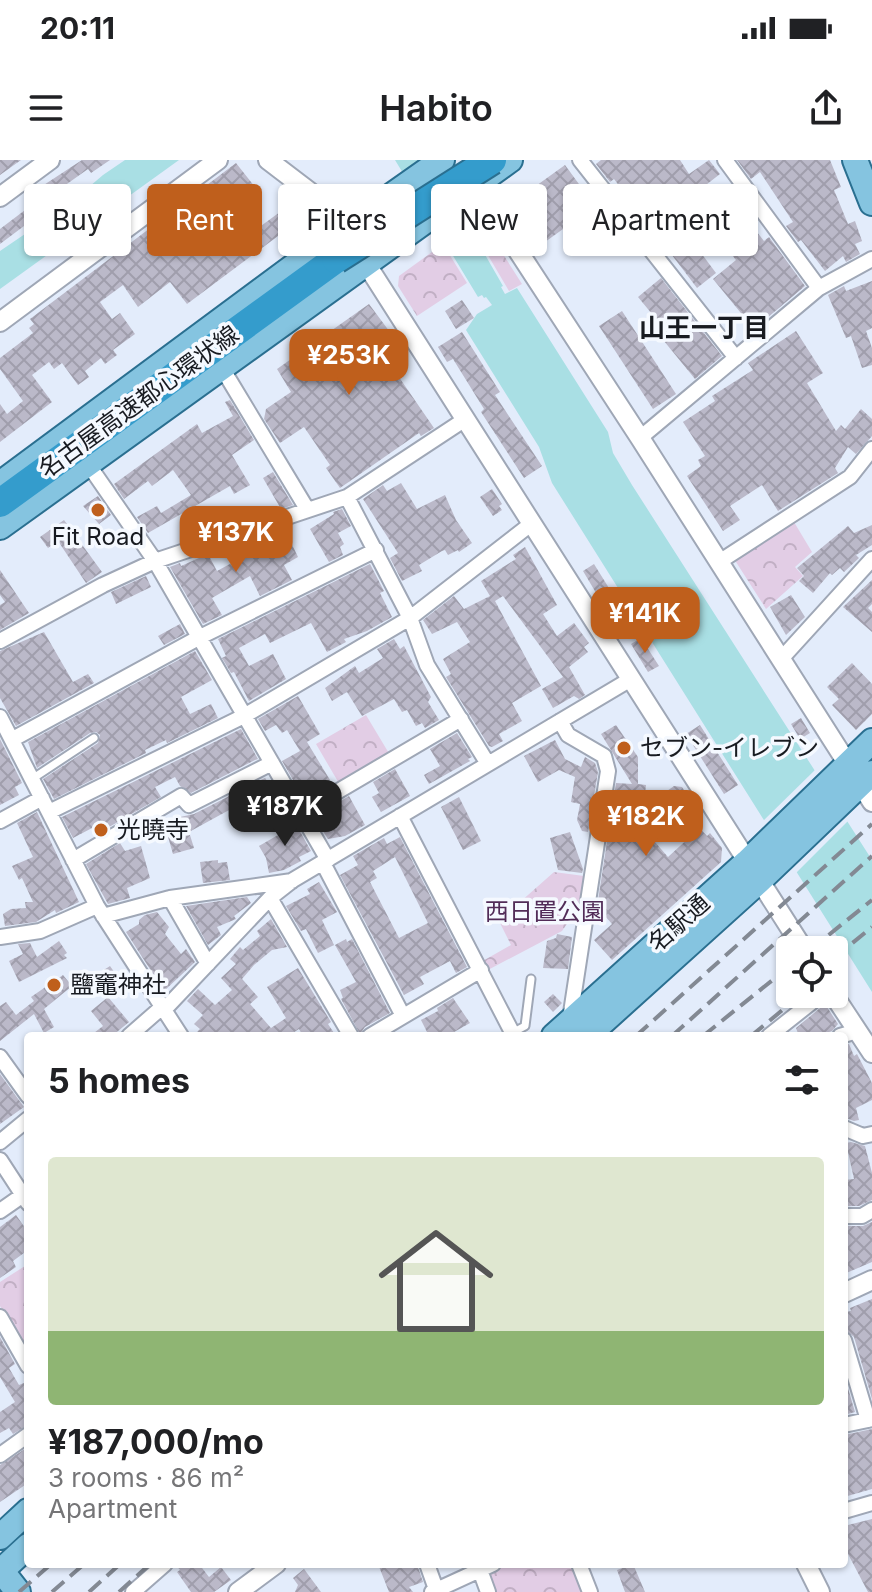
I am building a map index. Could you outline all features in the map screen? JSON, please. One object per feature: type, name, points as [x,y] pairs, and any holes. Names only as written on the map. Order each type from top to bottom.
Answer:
[{"type":"highway","points":[[336,259],[492,160]]},
{"type":"highway","name":"名古屋高速都心環状線","points":[[0,503],[336,259],[468,181]]},
{"type":"main road","points":[[0,527],[387,248],[468,181],[510,160]]},
{"type":"main road","points":[[855,160],[872,203]]},
{"type":"main road","points":[[408,184],[438,163]]},
{"type":"main road","points":[[0,484],[308,256]]},
{"type":"main road","name":"名駅通","points":[[570,1031],[854,784],[872,741]]},
{"type":"main road","points":[[0,1537],[24,1515]]},
{"type":"main road","points":[[18,1592],[0,1571],[24,1550]]},
{"type":"street","points":[[0,197],[50,160]]},
{"type":"street","points":[[0,322],[218,160]]},
{"type":"street","points":[[268,160],[299,184]]},
{"type":"street","points":[[580,160],[736,358]]},
{"type":"street","points":[[725,160],[819,288]]},
{"type":"street","points":[[468,181],[782,658],[854,784]]},
{"type":"street","points":[[361,256],[795,936]]},
{"type":"street","points":[[640,438],[819,288],[872,259]]},
{"type":"street","points":[[222,368],[307,509]]},
{"type":"street","points":[[0,641],[103,585],[155,561],[347,497],[464,420]]},
{"type":"street","points":[[719,562],[850,477],[872,449]]},
{"type":"street","points":[[88,464],[155,561],[301,813],[403,1016]]},
{"type":"street","points":[[347,497],[410,618],[427,665],[488,764]]},
{"type":"street","points":[[0,821],[46,805],[244,716],[410,618],[531,524]]},
{"type":"street","points":[[13,739],[200,637],[376,550]]},
{"type":"street","points":[[782,658],[872,559]]},
{"type":"street","points":[[134,1032],[162,1010],[270,898],[293,880],[631,679]]},
{"type":"street","points":[[0,717],[100,911],[178,1032]]},
{"type":"street","points":[[301,813],[461,719]]},
{"type":"street","points":[[560,721],[568,735],[604,756],[608,771],[570,1031]]},
{"type":"street","points":[[73,860],[181,796],[189,805],[272,763]]},
{"type":"street","points":[[400,816],[512,1032]]},
{"type":"street","points":[[0,937],[40,931],[100,911],[293,880]]},
{"type":"street","points":[[170,898],[208,964]]},
{"type":"street","points":[[270,898],[349,1032]]},
{"type":"street","points":[[377,1032],[481,970]]},
{"type":"street","points":[[774,1032],[804,1008]]},
{"type":"street","points":[[839,1008],[849,1033],[872,1053]]},
{"type":"street","points":[[0,1057],[24,1090]]},
{"type":"street","points":[[0,1142],[24,1122]]},
{"type":"street","points":[[848,1130],[863,1136],[872,1134]]},
{"type":"street","points":[[0,1160],[24,1196]]},
{"type":"street","points":[[0,1211],[24,1200]]},
{"type":"street","points":[[848,1216],[862,1216],[872,1210]]},
{"type":"street","points":[[848,1291],[872,1280]]},
{"type":"street","points":[[0,1317],[24,1359]]},
{"type":"street","points":[[848,1352],[870,1419],[848,1424]]},
{"type":"street","points":[[0,1455],[24,1438]]},
{"type":"street","points":[[848,1510],[872,1503]]},
{"type":"street","points":[[133,1592],[160,1568]]},
{"type":"street","points":[[250,1588],[272,1568]]},
{"type":"street","points":[[428,1568],[435,1591],[484,1568]]},
{"type":"street","points":[[486,1568],[488,1592]]},
{"type":"street","points":[[581,1568],[590,1592]]},
{"type":"street","points":[[808,1568],[820,1592]]},
{"type":"lane","points":[[32,779],[94,738]]},
{"type":"lane","points":[[517,1032],[525,1026],[531,979]]},
{"type":"green space","points":[[431,253],[431,256],[450,256],[467,283],[417,316],[398,286],[399,276]]},
{"type":"green space","points":[[488,256],[504,256],[522,284],[509,291]]},
{"type":"green space","points":[[794,522],[812,552],[795,567],[803,576],[766,609],[736,562],[737,557]]},
{"type":"green space","points":[[366,715],[390,755],[340,785],[316,744]]},
{"type":"green space","name":"西日置公園","points":[[554,872],[584,876],[580,923],[569,921],[562,931],[486,971],[481,962],[511,945],[497,917],[511,910]]},
{"type":"green space","points":[[24,1267],[24,1348],[0,1306],[0,1282]]},
{"type":"green space","points":[[499,1568],[575,1568],[584,1592],[492,1592],[487,1578],[490,1572]]},
{"type":"shaded area","points":[[125,160],[179,160],[131,195],[131,184],[92,184]]},
{"type":"shaded area","points":[[395,160],[420,160],[438,184],[431,184],[431,219],[415,193],[415,184],[410,184]]},
{"type":"shaded area","points":[[24,235],[24,256],[46,256],[0,289],[0,251]]},
{"type":"shaded area","points":[[453,256],[486,256],[505,294],[517,288],[608,432],[613,453],[632,485],[872,860],[872,992],[848,954],[848,936],[837,936],[552,483],[539,447],[466,330],[477,314],[492,305],[486,297],[478,297]]},
{"type":"pier","points":[[817,768],[850,819],[794,875],[761,823]]},
{"type":"building","points":[[0,160],[21,160],[0,175]]},
{"type":"building","points":[[82,160],[110,160],[91,173],[88,169],[67,184],[45,184]]},
{"type":"building","points":[[601,160],[680,160],[689,174],[709,160],[720,174],[707,184],[618,184],[614,179],[610,182],[596,164]]},
{"type":"building","points":[[737,160],[830,160],[841,187],[834,190],[848,224],[855,221],[862,241],[855,244],[860,254],[846,262],[843,256],[825,271],[786,226],[793,222],[760,172],[751,179]]},
{"type":"building","points":[[236,163],[253,184],[208,184]]},
{"type":"building","points":[[565,165],[579,184],[563,184],[563,229],[547,241],[547,184],[539,184]]},
{"type":"building","points":[[24,211],[24,226],[0,244],[0,229]]},
{"type":"building","points":[[278,213],[278,236],[262,248],[262,225]]},
{"type":"building","points":[[147,230],[147,256],[251,256],[187,304],[170,282],[138,307],[123,285],[100,302],[112,319],[120,313],[135,334],[113,350],[117,355],[105,364],[101,358],[85,371],[89,377],[78,385],[62,363],[54,369],[49,362],[32,375],[52,402],[0,442],[0,404],[7,414],[23,401],[0,369],[0,358],[33,333],[29,328],[34,324],[30,319],[113,256],[131,256],[131,243]]},
{"type":"building","points":[[758,233],[764,241],[769,237],[805,286],[754,329],[713,279],[736,260],[733,256],[758,256]]},
{"type":"building","points":[[673,256],[703,256],[716,273],[697,288]]},
{"type":"building","points":[[661,278],[722,356],[695,379],[655,330],[661,325],[638,297]]},
{"type":"building","points":[[872,281],[872,328],[866,331],[872,348],[872,365],[862,368],[851,336],[846,338],[828,295],[844,286],[846,291]]},
{"type":"building","points":[[462,300],[474,318],[456,329],[445,311]]},
{"type":"building","points":[[369,304],[407,355],[392,367],[434,428],[421,436],[419,433],[340,488],[326,468],[330,465],[304,427],[280,443],[264,419],[266,409],[291,392],[277,369]]},
{"type":"building","points":[[622,311],[676,394],[653,409],[599,326]]},
{"type":"building","points":[[796,331],[823,373],[807,383],[836,431],[841,425],[845,429],[861,409],[872,419],[872,436],[856,454],[848,447],[835,468],[838,473],[778,511],[762,485],[730,506],[740,520],[723,531],[687,476],[701,466],[698,460],[705,456],[683,422],[715,401],[712,396],[753,370],[748,363]]},
{"type":"building","points":[[462,332],[500,392],[495,395],[542,466],[524,478],[481,412],[484,409],[453,359],[447,362],[438,347]]},
{"type":"building","points":[[230,400],[254,440],[232,455],[250,485],[234,494],[230,486],[148,533],[137,517],[157,506],[161,513],[191,495],[173,470],[152,486],[148,481],[124,499],[114,484],[197,424],[202,433],[233,416],[225,402]]},
{"type":"building","points":[[273,472],[293,505],[281,509],[263,478]]},
{"type":"building","points":[[401,483],[417,509],[445,495],[456,520],[472,543],[448,555],[445,550],[442,551],[419,565],[422,571],[402,581],[390,558],[398,553],[363,499],[383,485],[387,491]]},
{"type":"building","points":[[492,489],[502,504],[499,506],[502,510],[493,516],[480,497]]},
{"type":"building","points":[[98,496],[111,515],[99,524],[83,506]]},
{"type":"building","points":[[342,509],[351,526],[338,533],[344,544],[340,547],[343,555],[329,562],[310,529]]},
{"type":"building","points":[[64,520],[102,572],[86,583],[58,541],[48,548],[40,537]]},
{"type":"building","points":[[872,525],[872,545],[856,555],[859,558],[844,572],[840,568],[832,575],[830,573],[813,593],[799,581],[804,576],[797,568],[848,526],[854,533]]},
{"type":"building","points":[[285,530],[298,557],[284,565],[292,580],[260,596],[250,576],[212,598],[222,615],[203,624],[170,567],[180,563],[181,566],[208,554],[217,571]]},
{"type":"building","points":[[525,547],[557,605],[543,614],[557,636],[574,623],[589,643],[584,647],[588,652],[569,667],[585,695],[579,699],[574,696],[553,708],[542,689],[563,677],[503,596],[495,601],[541,686],[512,703],[522,721],[499,734],[503,741],[492,747],[446,677],[451,674],[443,659],[470,642],[457,622],[432,634],[423,620],[454,596],[464,609],[490,596],[481,581],[516,559],[513,555]]},
{"type":"building","points":[[370,564],[384,591],[380,593],[392,617],[344,639],[346,642],[327,652],[311,623],[270,643],[265,634],[239,648],[249,666],[273,654],[286,679],[249,701],[234,672],[231,673],[222,658],[226,656],[218,639]]},
{"type":"building","points":[[594,564],[617,601],[605,608],[583,571]]},
{"type":"building","points":[[0,570],[29,613],[0,630],[0,605],[5,602],[0,595]]},
{"type":"building","points":[[146,576],[151,587],[116,604],[111,592]]},
{"type":"building","points":[[872,580],[872,604],[868,608],[872,612],[872,632],[843,607]]},
{"type":"building","points":[[791,595],[805,617],[786,635],[770,607]]},
{"type":"building","points":[[180,624],[185,634],[164,645],[158,636]]},
{"type":"building","points":[[44,632],[73,682],[88,674],[94,683],[16,726],[0,698],[0,651]]},
{"type":"building","points":[[641,638],[659,666],[648,672],[631,644]]},
{"type":"building","points":[[394,639],[400,649],[404,646],[431,697],[428,702],[439,720],[425,728],[422,723],[416,726],[407,710],[402,712],[394,699],[362,716],[347,692],[332,701],[325,688],[355,666],[359,673],[383,658],[377,649]]},
{"type":"building","points":[[195,651],[212,680],[181,697],[190,714],[211,704],[218,718],[167,743],[166,740],[145,750],[146,753],[54,799],[43,779],[98,743],[100,735],[90,733],[37,768],[28,742]]},
{"type":"building","points":[[852,663],[872,684],[872,714],[856,730],[832,705],[839,699],[827,687]]},
{"type":"building","points":[[298,696],[320,734],[307,742],[330,780],[323,784],[325,788],[304,799],[282,761],[300,751],[287,730],[282,733],[276,725],[265,731],[258,719]]},
{"type":"building","points":[[801,718],[810,733],[800,739],[791,724]]},
{"type":"building","points":[[616,725],[638,757],[638,784],[646,785],[645,795],[632,794],[628,813],[658,819],[654,841],[668,857],[692,835],[677,812],[665,820],[658,808],[675,797],[660,796],[674,786],[682,787],[699,814],[691,819],[707,836],[710,833],[722,848],[721,862],[612,960],[594,940],[612,924],[597,907],[616,783],[632,784],[601,734]]},
{"type":"building","points":[[700,725],[738,785],[724,794],[686,734]]},
{"type":"building","points":[[241,729],[258,759],[191,793],[180,786],[175,777],[155,787],[161,797],[97,834],[94,827],[73,838],[62,817]]},
{"type":"building","points":[[457,733],[472,757],[468,759],[470,761],[429,784],[424,775],[440,766],[430,749]]},
{"type":"building","points":[[0,739],[22,783],[15,787],[19,795],[0,805]]},
{"type":"building","points":[[555,740],[565,759],[581,767],[585,757],[595,763],[598,772],[588,832],[582,831],[577,820],[580,804],[571,802],[575,777],[559,770],[538,782],[524,756]]},
{"type":"building","points":[[395,769],[410,796],[381,812],[372,797],[379,793],[373,782]]},
{"type":"building","points":[[265,778],[271,787],[189,832],[194,848],[173,854],[166,830],[183,824],[180,817],[194,814]]},
{"type":"building","points":[[349,796],[365,825],[345,836],[328,839],[314,817]]},
{"type":"building","points":[[459,797],[481,841],[463,850],[441,807]]},
{"type":"building","points":[[37,812],[79,902],[56,913],[55,910],[36,922],[5,926],[3,914],[11,909],[26,908],[25,902],[33,902],[22,878],[19,880],[12,866],[33,857],[17,823]]},
{"type":"building","points":[[292,817],[311,851],[299,857],[301,861],[284,870],[269,873],[259,846],[278,835],[276,831],[286,826],[284,822]]},
{"type":"building","points":[[570,832],[582,873],[558,870],[550,838]]},
{"type":"building","points":[[400,837],[467,967],[456,973],[450,961],[420,977],[424,984],[404,995],[340,875],[358,865],[353,856],[384,838],[387,844]],"holes":[[[395,857],[428,923],[399,938],[370,882],[377,878],[373,871]]]},
{"type":"building","points":[[120,843],[125,851],[141,846],[150,878],[127,888],[130,898],[108,904],[86,864]]},
{"type":"building","points":[[218,860],[218,863],[227,862],[230,880],[203,883],[200,862]]},
{"type":"building","points":[[319,882],[337,912],[322,920],[334,945],[318,953],[306,929],[301,931],[286,906],[310,894],[307,889]]},
{"type":"building","points":[[247,897],[251,903],[234,916],[236,919],[217,927],[221,935],[208,945],[186,906]]},
{"type":"building","points":[[157,912],[169,927],[165,934],[181,954],[186,949],[195,962],[164,991],[126,932],[139,924],[145,915]]},
{"type":"building","points":[[271,919],[287,947],[272,950],[242,979],[258,997],[250,1004],[271,1028],[286,1018],[267,987],[298,968],[331,1022],[328,1024],[333,1032],[301,1032],[299,1029],[294,1032],[197,1032],[200,1029],[194,1024],[203,1015],[187,1001],[198,989],[215,1005],[232,990],[221,978],[236,964],[230,959],[240,947],[243,950],[260,936],[257,931]]},
{"type":"building","points":[[557,934],[572,937],[568,969],[543,968],[547,941],[556,938]]},
{"type":"building","points":[[352,939],[390,1013],[361,1032],[341,999],[340,990],[356,982],[335,945]]},
{"type":"building","points":[[59,941],[67,958],[19,982],[9,961],[23,954],[18,944],[30,943],[37,957]]},
{"type":"building","points":[[110,966],[117,976],[99,987],[93,977]]},
{"type":"building","points":[[63,975],[72,986],[44,1009],[54,1027],[43,1032],[34,1014],[0,1041],[0,1006],[6,1002],[16,1015],[34,1001],[31,997]]},
{"type":"building","points":[[553,994],[562,1003],[553,1012],[544,1002]]},
{"type":"building","points":[[108,997],[129,1022],[117,1032],[95,1032],[103,1026],[91,1011]]},
{"type":"building","points":[[453,998],[470,1023],[454,1032],[427,1032],[421,1020],[438,1011],[437,1008]]},
{"type":"building","points":[[820,1008],[828,1008],[838,1024],[829,1032],[798,1032],[796,1028]]},
{"type":"building","points":[[848,1044],[854,1056],[857,1054],[872,1083],[872,1100],[856,1108],[859,1120],[854,1121],[848,1119]]},
{"type":"building","points":[[0,1074],[24,1107],[0,1124]]},
{"type":"building","points":[[848,1143],[865,1146],[872,1173],[872,1200],[859,1206],[848,1206],[848,1180],[854,1179]]},
{"type":"building","points":[[16,1215],[24,1226],[24,1253],[13,1261],[16,1267],[0,1278],[0,1227]]},
{"type":"building","points":[[872,1222],[872,1262],[848,1272],[848,1226],[863,1226]]},
{"type":"building","points":[[872,1299],[872,1399],[854,1337],[848,1332],[850,1308]]},
{"type":"building","points":[[0,1337],[15,1364],[9,1368],[19,1385],[24,1383],[24,1427],[13,1434],[9,1428],[0,1433],[0,1412],[15,1402],[0,1377]]},
{"type":"building","points":[[848,1388],[855,1412],[848,1414]]},
{"type":"building","points":[[872,1429],[872,1489],[848,1496],[848,1434]]},
{"type":"building","points":[[24,1450],[24,1486],[0,1502],[0,1465]]},
{"type":"building","points":[[872,1519],[872,1592],[868,1592],[848,1554],[848,1525]]},
{"type":"building","points":[[178,1568],[202,1568],[209,1577],[222,1568],[231,1580],[214,1592],[191,1592],[177,1572]]},
{"type":"building","points":[[380,1568],[418,1568],[423,1582],[409,1587],[413,1592],[389,1592]]},
{"type":"building","points":[[635,1568],[645,1592],[625,1592],[617,1570]]},
{"type":"building","points":[[304,1569],[321,1592],[295,1592],[298,1585],[293,1578]]},
{"type":"railway","points":[[640,1032],[872,824]]},
{"type":"railway","points":[[676,1032],[872,856]]},
{"type":"railway","points":[[827,936],[872,900]]},
{"type":"railway","points":[[848,947],[872,927]]},
{"type":"railway","points":[[708,1032],[776,977]]},
{"type":"railway","points":[[756,1032],[785,1008]]},
{"type":"railway","points":[[19,1592],[46,1568]]},
{"type":"railway","points":[[52,1592],[79,1568]]},
{"type":"railway","points":[[89,1592],[116,1568]]},
{"type":"railway","points":[[119,1592],[146,1568]]},
{"type":"place","name":"Fit Road","points":[[98,510]]},
{"type":"place","name":"セブン-イレブン","points":[[624,748]]},
{"type":"place","name":"光曉寺","points":[[101,830]]},
{"type":"place","name":"鹽竈神社","points":[[54,985]]},
{"type":"district","name":"山王一丁目","points":[[704,328]]}]
